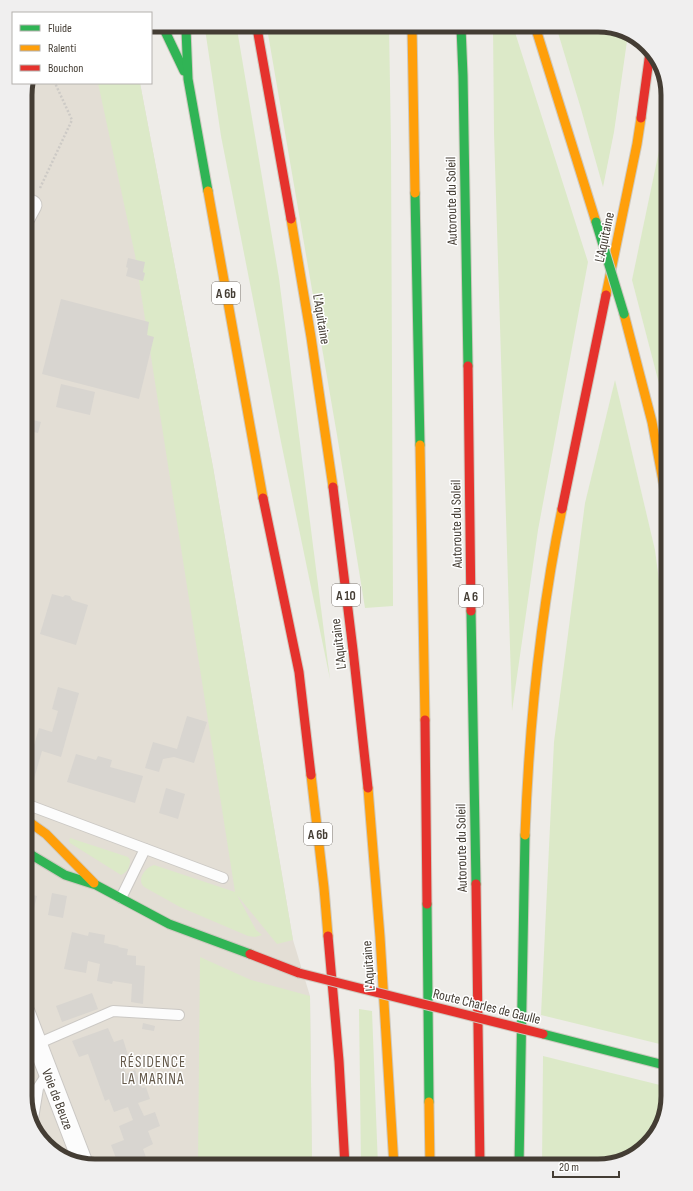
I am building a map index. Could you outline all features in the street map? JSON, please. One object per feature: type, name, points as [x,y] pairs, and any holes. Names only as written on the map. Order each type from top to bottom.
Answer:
[{"type":"main road","points":[[165,32],[188,79]]},
{"type":"main road","name":"A 6b","points":[[186,32],[188,79],[264,506],[299,672],[324,888],[339,1061],[345,1159]]},
{"type":"main road","name":"L'Aquitaine","points":[[258,32],[285,181],[316,372],[338,521],[358,697],[374,860],[394,1159]]},
{"type":"main road","points":[[412,32],[430,1159]]},
{"type":"main road","name":"Autoroute du Soleil","points":[[461,32],[469,401],[480,1159]]},
{"type":"main road","points":[[537,32],[624,314],[652,422],[661,470]]},
{"type":"main road","name":"L'Aquitaine","points":[[519,1159],[526,795],[538,648],[553,554],[637,144],[649,59]]},
{"type":"main road","points":[[32,822],[53,840],[96,885]]},
{"type":"main road","points":[[32,855],[65,875],[96,885]]},
{"type":"main road","name":"Route Charles de Gaulle","points":[[96,885],[169,924],[299,973],[661,1064]]},
{"type":"street","name":"Voie de Beuze","points":[[32,1031],[81,1157]]},
{"type":"lane","points":[[32,806],[223,878]]},
{"type":"lane","points":[[121,898],[145,849]]},
{"type":"lane","points":[[37,1044],[113,1011],[179,1015]]},
{"type":"lane","points":[[34,1113],[38,1088],[48,1073]]},
{"type":"path","points":[[32,204],[72,120],[54,84]]},
{"type":"shaded area","points":[[33,84],[140,84],[213,467],[293,940],[310,996],[312,1159],[83,1158],[67,1153],[53,1143],[38,1124],[33,1108],[32,1096]]},
{"type":"green space","points":[[205,32],[238,32],[279,278],[330,679],[281,442],[221,136]]},
{"type":"green space","points":[[268,32],[389,32],[393,606],[365,608],[337,435]]},
{"type":"green space","points":[[493,32],[515,32],[588,262],[538,530],[512,711],[494,133]]},
{"type":"green space","points":[[558,32],[602,32],[626,38],[627,39],[614,132],[603,187]]},
{"type":"green space","points":[[98,84],[140,84],[213,467],[293,940],[277,944],[237,895],[256,930],[262,935],[255,937],[248,936],[180,907],[146,888],[141,882],[144,872],[154,865],[235,892],[135,255]]},
{"type":"green space","points":[[661,141],[661,391],[632,280]]},
{"type":"green space","points":[[615,380],[655,550],[661,596],[661,1044],[541,1015],[554,742],[585,503]]},
{"type":"green space","points":[[70,838],[128,857],[130,860],[128,869],[121,875],[70,843]]},
{"type":"green space","points":[[200,957],[251,980],[310,996],[312,1159],[198,1159]]},
{"type":"green space","points":[[359,1009],[372,1011],[378,1159],[361,1159]]},
{"type":"green space","points":[[543,1056],[661,1085],[660,1108],[655,1124],[640,1143],[626,1153],[610,1158],[598,1159],[542,1159]]},
{"type":"building","points":[[128,258],[145,262],[143,281],[126,276]]},
{"type":"building","points":[[61,299],[149,322],[147,335],[154,337],[139,399],[42,374]]},
{"type":"building","points":[[61,384],[95,392],[90,415],[56,407]]},
{"type":"building","points":[[32,420],[41,422],[38,433],[32,432]]},
{"type":"building","points":[[52,594],[63,597],[65,595],[70,596],[72,600],[88,605],[76,645],[40,634]]},
{"type":"building","points":[[58,687],[79,693],[61,757],[42,751],[34,779],[32,779],[32,752],[39,728],[52,732],[58,711],[52,709]]},
{"type":"building","points":[[187,716],[207,722],[194,763],[174,757],[163,759],[159,772],[145,768],[153,742],[177,749]]},
{"type":"building","points":[[76,754],[96,760],[98,756],[112,760],[110,767],[143,776],[135,803],[67,782]]},
{"type":"building","points":[[166,788],[185,794],[178,819],[159,813]]},
{"type":"building","points":[[52,893],[67,896],[63,918],[48,915]]},
{"type":"building","points":[[32,895],[37,896],[34,908],[32,908]]},
{"type":"building","points":[[72,932],[88,936],[89,932],[105,935],[104,943],[128,949],[127,955],[136,956],[136,965],[145,966],[143,1004],[131,1002],[132,984],[113,981],[112,984],[97,981],[100,964],[88,961],[86,973],[64,969]]},
{"type":"building","points":[[92,993],[98,1009],[62,1022],[56,1006]]},
{"type":"building","points":[[143,1023],[155,1026],[154,1031],[142,1029]]},
{"type":"building","points":[[108,1028],[114,1042],[123,1039],[128,1055],[120,1058],[126,1074],[135,1070],[142,1088],[146,1087],[150,1099],[138,1103],[144,1116],[155,1112],[160,1126],[148,1131],[153,1144],[143,1149],[147,1159],[116,1159],[111,1145],[124,1140],[119,1126],[133,1120],[128,1107],[114,1112],[109,1099],[105,1101],[88,1054],[79,1057],[72,1041]]},
{"type":"traffic: fast","points":[[165,32],[184,71]]},
{"type":"traffic: fast","points":[[186,32],[188,79],[208,191]]},
{"type":"traffic: fast","points":[[461,32],[468,366]]},
{"type":"traffic: fast","points":[[415,193],[420,445]]},
{"type":"traffic: fast","points":[[596,222],[624,314]]},
{"type":"traffic: fast","points":[[471,611],[476,884]]},
{"type":"traffic: fast","points":[[519,1159],[525,835]]},
{"type":"traffic: fast","points":[[32,855],[65,875],[96,885],[169,924],[250,954]]},
{"type":"traffic: fast","points":[[427,904],[429,1102]]},
{"type":"traffic: fast","points":[[543,1034],[661,1064]]},
{"type":"traffic: slow","points":[[412,32],[415,193]]},
{"type":"traffic: slow","points":[[537,32],[596,222]]},
{"type":"traffic: slow","points":[[606,295],[641,118]]},
{"type":"traffic: slow","points":[[208,191],[263,498]]},
{"type":"traffic: slow","points":[[291,219],[311,337],[333,487]]},
{"type":"traffic: slow","points":[[624,314],[652,422],[661,470]]},
{"type":"traffic: slow","points":[[420,445],[425,720]]},
{"type":"traffic: slow","points":[[525,835],[529,753],[537,671],[554,549],[562,509]]},
{"type":"traffic: slow","points":[[311,775],[328,936]]},
{"type":"traffic: slow","points":[[368,788],[380,937],[394,1159]]},
{"type":"traffic: slow","points":[[32,824],[46,834],[94,883]]},
{"type":"traffic: slow","points":[[429,1102],[430,1159]]},
{"type":"traffic: jam","points":[[258,32],[291,219]]},
{"type":"traffic: jam","points":[[641,118],[649,59]]},
{"type":"traffic: jam","points":[[562,509],[606,295]]},
{"type":"traffic: jam","points":[[468,366],[471,611]]},
{"type":"traffic: jam","points":[[333,487],[368,788]]},
{"type":"traffic: jam","points":[[263,498],[299,672],[311,775]]},
{"type":"traffic: jam","points":[[425,720],[427,904]]},
{"type":"traffic: jam","points":[[476,884],[480,1159]]},
{"type":"traffic: jam","points":[[328,936],[339,1061],[345,1159]]},
{"type":"traffic: jam","points":[[250,954],[299,973]]},
{"type":"traffic: jam","points":[[299,973],[543,1034]]},
{"type":"district","name":"RÉSIDENCE LA MARINA","points":[[153,1070]]}]
